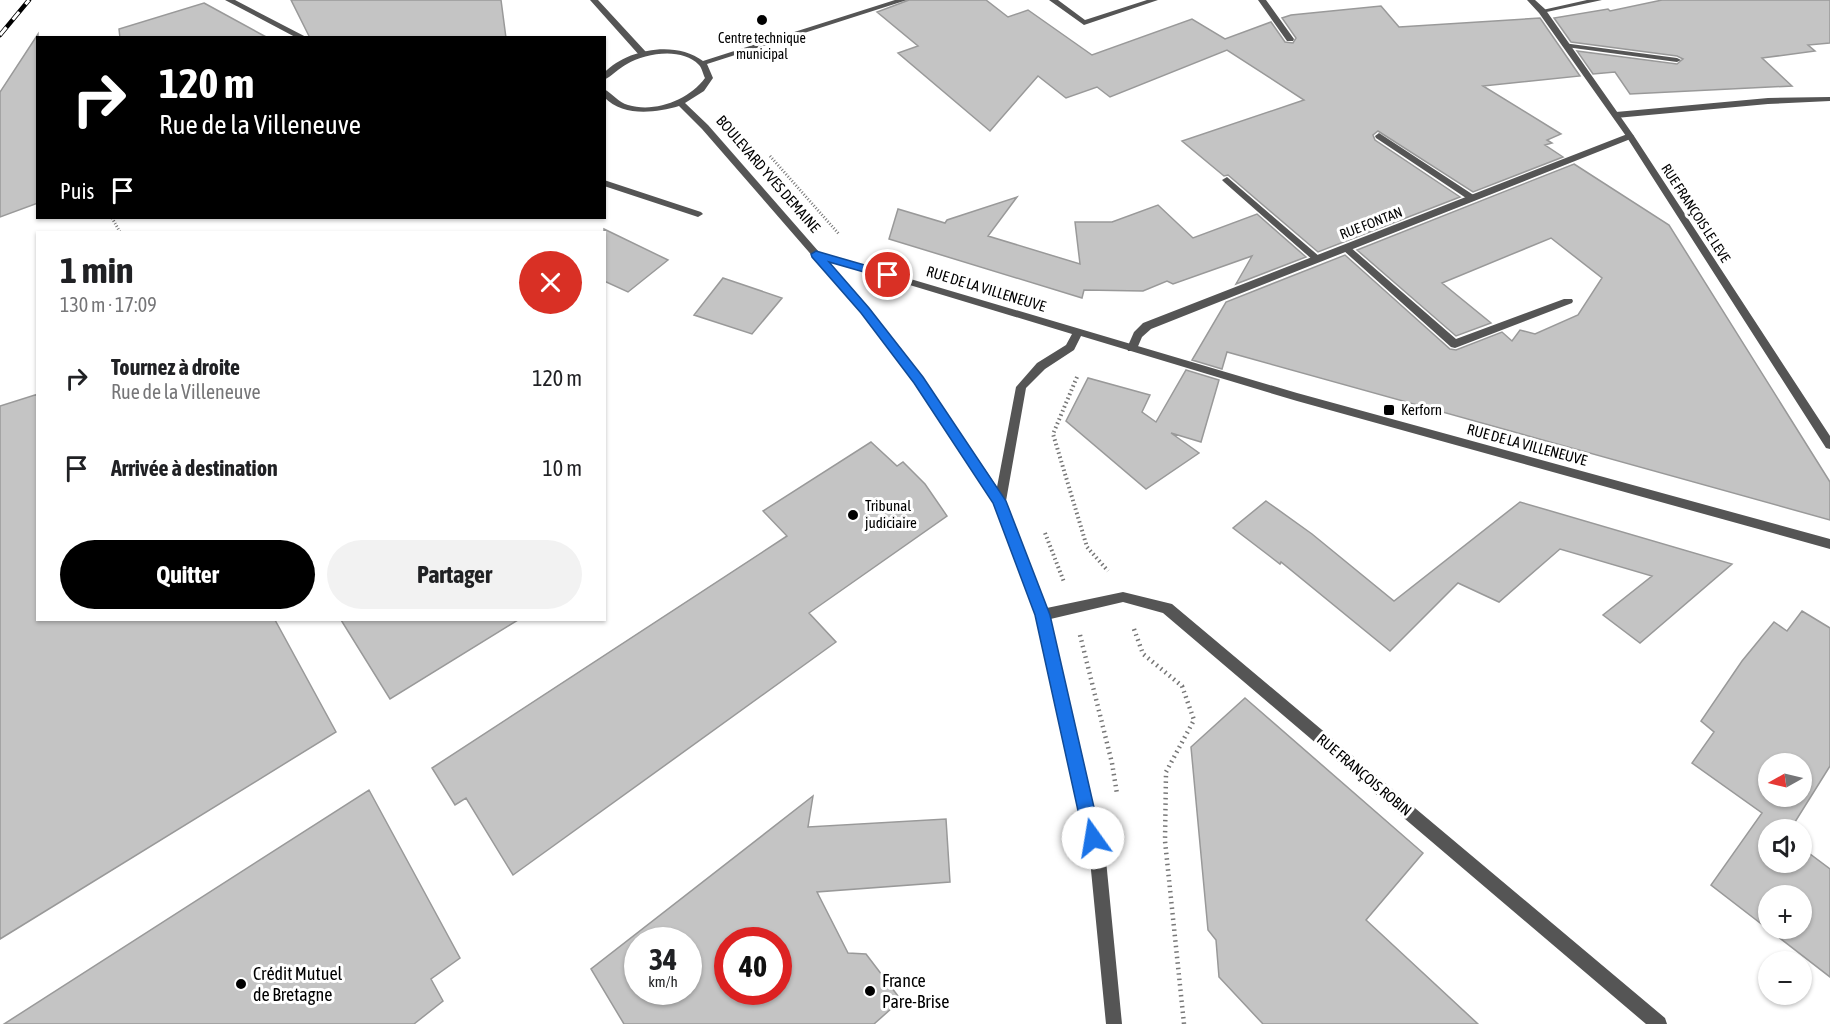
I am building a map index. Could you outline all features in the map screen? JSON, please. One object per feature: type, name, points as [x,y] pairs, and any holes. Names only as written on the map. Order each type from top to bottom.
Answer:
[{"type":"street","points":[[229,0],[300,36]]},
{"type":"street","points":[[594,0],[643,54]]},
{"type":"street","points":[[703,63],[903,0]]},
{"type":"street","points":[[1053,0],[1084,23],[1154,0]]},
{"type":"street","points":[[1262,0],[1290,39]]},
{"type":"street","name":"RUE FRANÇOIS LE LEVE","points":[[1531,0],[1542,11],[1630,136],[1830,445]]},
{"type":"street","points":[[1542,11],[1598,0]]},
{"type":"street","points":[[1566,45],[1677,60]]},
{"type":"street","points":[[606,76],[618,64],[643,54],[671,52],[684,54],[703,63],[708,70],[709,78],[705,87],[698,94],[681,103],[657,109],[626,106],[606,95]]},
{"type":"street","points":[[1616,116],[1768,101],[1830,99]]},
{"type":"street","name":"BOULEVARD YVES DEMAINE","points":[[681,103],[705,127],[865,310],[918,380],[1000,501],[1042,615],[1098,860],[1114,1024]]},
{"type":"street","points":[[1379,136],[1472,198]]},
{"type":"street","name":"RUE FONTAN","points":[[1132,348],[1138,335],[1147,326],[1630,136]]},
{"type":"street","points":[[1227,180],[1317,259]]},
{"type":"street","points":[[606,184],[698,214]]},
{"type":"street","points":[[1346,248],[1455,344],[1568,301]]},
{"type":"street","name":"RUE DE LA VILLENEUVE","points":[[816,254],[1297,398],[1830,544]]},
{"type":"street","points":[[1000,501],[1021,387],[1041,366],[1070,347],[1078,332]]},
{"type":"street","name":"RUE FRANÇOIS ROBIN","points":[[1042,615],[1123,597],[1167,608],[1659,1024]]},
{"type":"path","points":[[1065,350],[1081,366],[1053,434],[1087,547],[1116,580],[1143,654],[1182,686],[1194,720],[1166,772],[1165,841],[1184,1024]]},
{"type":"building","points":[[291,0],[501,0],[506,36],[309,36]]},
{"type":"building","points":[[909,0],[986,0],[1008,17],[1028,10],[1092,55],[1192,19],[1225,39],[1271,22],[1285,42],[1293,43],[1296,38],[1282,18],[1291,15],[1381,6],[1399,27],[1540,18],[1580,76],[1483,86],[1561,134],[1547,140],[1552,143],[1545,145],[1563,157],[1473,192],[1378,131],[1373,135],[1375,140],[1460,197],[1318,252],[1228,175],[1224,176],[1182,141],[1304,100],[1227,50],[1110,97],[1097,87],[1066,98],[1038,76],[990,131],[898,53],[918,46],[877,12]]},
{"type":"building","points":[[1662,0],[1830,0],[1830,43],[1808,45],[1815,51],[1762,58],[1792,86],[1630,94],[1615,72],[1593,74],[1577,51],[1677,64],[1683,59],[1677,56],[1571,42],[1554,18],[1608,9],[1610,11]]},
{"type":"building","points":[[204,3],[264,36],[120,36],[119,29]]},
{"type":"building","points":[[36,37],[36,204],[0,217],[0,92]]},
{"type":"building","points":[[1574,164],[1669,225],[1830,482],[1830,520],[1227,352],[1222,369],[1192,360],[1226,302],[1345,255],[1450,349],[1456,350],[1502,332],[1512,341],[1520,330],[1535,334],[1578,315],[1602,278],[1551,238],[1442,283],[1491,323],[1456,336],[1357,250]]},
{"type":"building","points":[[1017,197],[988,236],[1080,264],[1075,222],[1112,222],[1158,205],[1193,238],[1257,214],[1306,257],[1236,284],[1252,256],[1173,284],[1167,281],[1143,291],[1084,290],[1082,298],[889,239],[898,209],[945,223],[947,220]]},
{"type":"building","points":[[604,229],[668,260],[628,292],[606,282],[606,231]]},
{"type":"building","points":[[723,278],[782,298],[752,334],[694,315]]},
{"type":"building","points":[[1186,370],[1219,380],[1201,442],[1171,433],[1199,453],[1146,489],[1066,421],[1088,378],[1150,395],[1142,412],[1156,422]]},
{"type":"building","points":[[36,395],[36,621],[276,621],[336,732],[0,939],[0,406]]},
{"type":"building","points":[[871,442],[897,466],[903,462],[925,484],[947,516],[809,613],[836,642],[513,875],[466,798],[455,805],[432,768],[787,536],[763,511]]},
{"type":"building","points":[[1266,501],[1312,534],[1394,601],[1520,502],[1732,564],[1640,643],[1603,615],[1652,576],[1560,549],[1499,602],[1458,583],[1390,651],[1281,562],[1280,564],[1233,528]]},
{"type":"building","points":[[1802,611],[1830,628],[1830,766],[1812,795],[1812,753],[1758,753],[1758,807],[1804,807],[1797,819],[1758,819],[1758,873],[1812,873],[1812,856],[1830,869],[1830,977],[1812,963],[1812,951],[1796,951],[1781,939],[1812,939],[1812,885],[1758,885],[1758,921],[1711,885],[1762,813],[1692,763],[1714,732],[1701,721],[1742,661],[1774,622],[1787,631]]},
{"type":"building","points":[[342,621],[516,621],[390,699]]},
{"type":"building","points":[[1245,698],[1423,853],[1366,920],[1478,1024],[1263,1024],[1219,977],[1216,940],[1208,930],[1191,747]]},
{"type":"building","points":[[369,790],[460,958],[431,979],[443,1001],[414,1024],[4,1024]]},
{"type":"building","points":[[813,796],[808,827],[946,819],[950,882],[817,892],[848,953],[866,954],[901,1000],[874,1024],[624,1024],[591,969],[624,943],[624,1005],[702,1005],[702,927],[645,927]]},
{"type":"railway","points":[[0,35],[29,0]]},
{"type":"place","name":"Centre technique municipal","points":[[762,20]]},
{"type":"place","name":"Kerforn","points":[[1389,410]]},
{"type":"place","name":"Tribunal judiciaire","points":[[853,515]]},
{"type":"place","name":"Crédit Mutuel de Bretagne","points":[[241,984]]},
{"type":"place","name":"France Pare-Brise","points":[[870,991]]},
{"type":"route","points":[[888,275],[816,254],[865,310],[918,380],[1000,501],[1042,615],[1093,838]]}]
